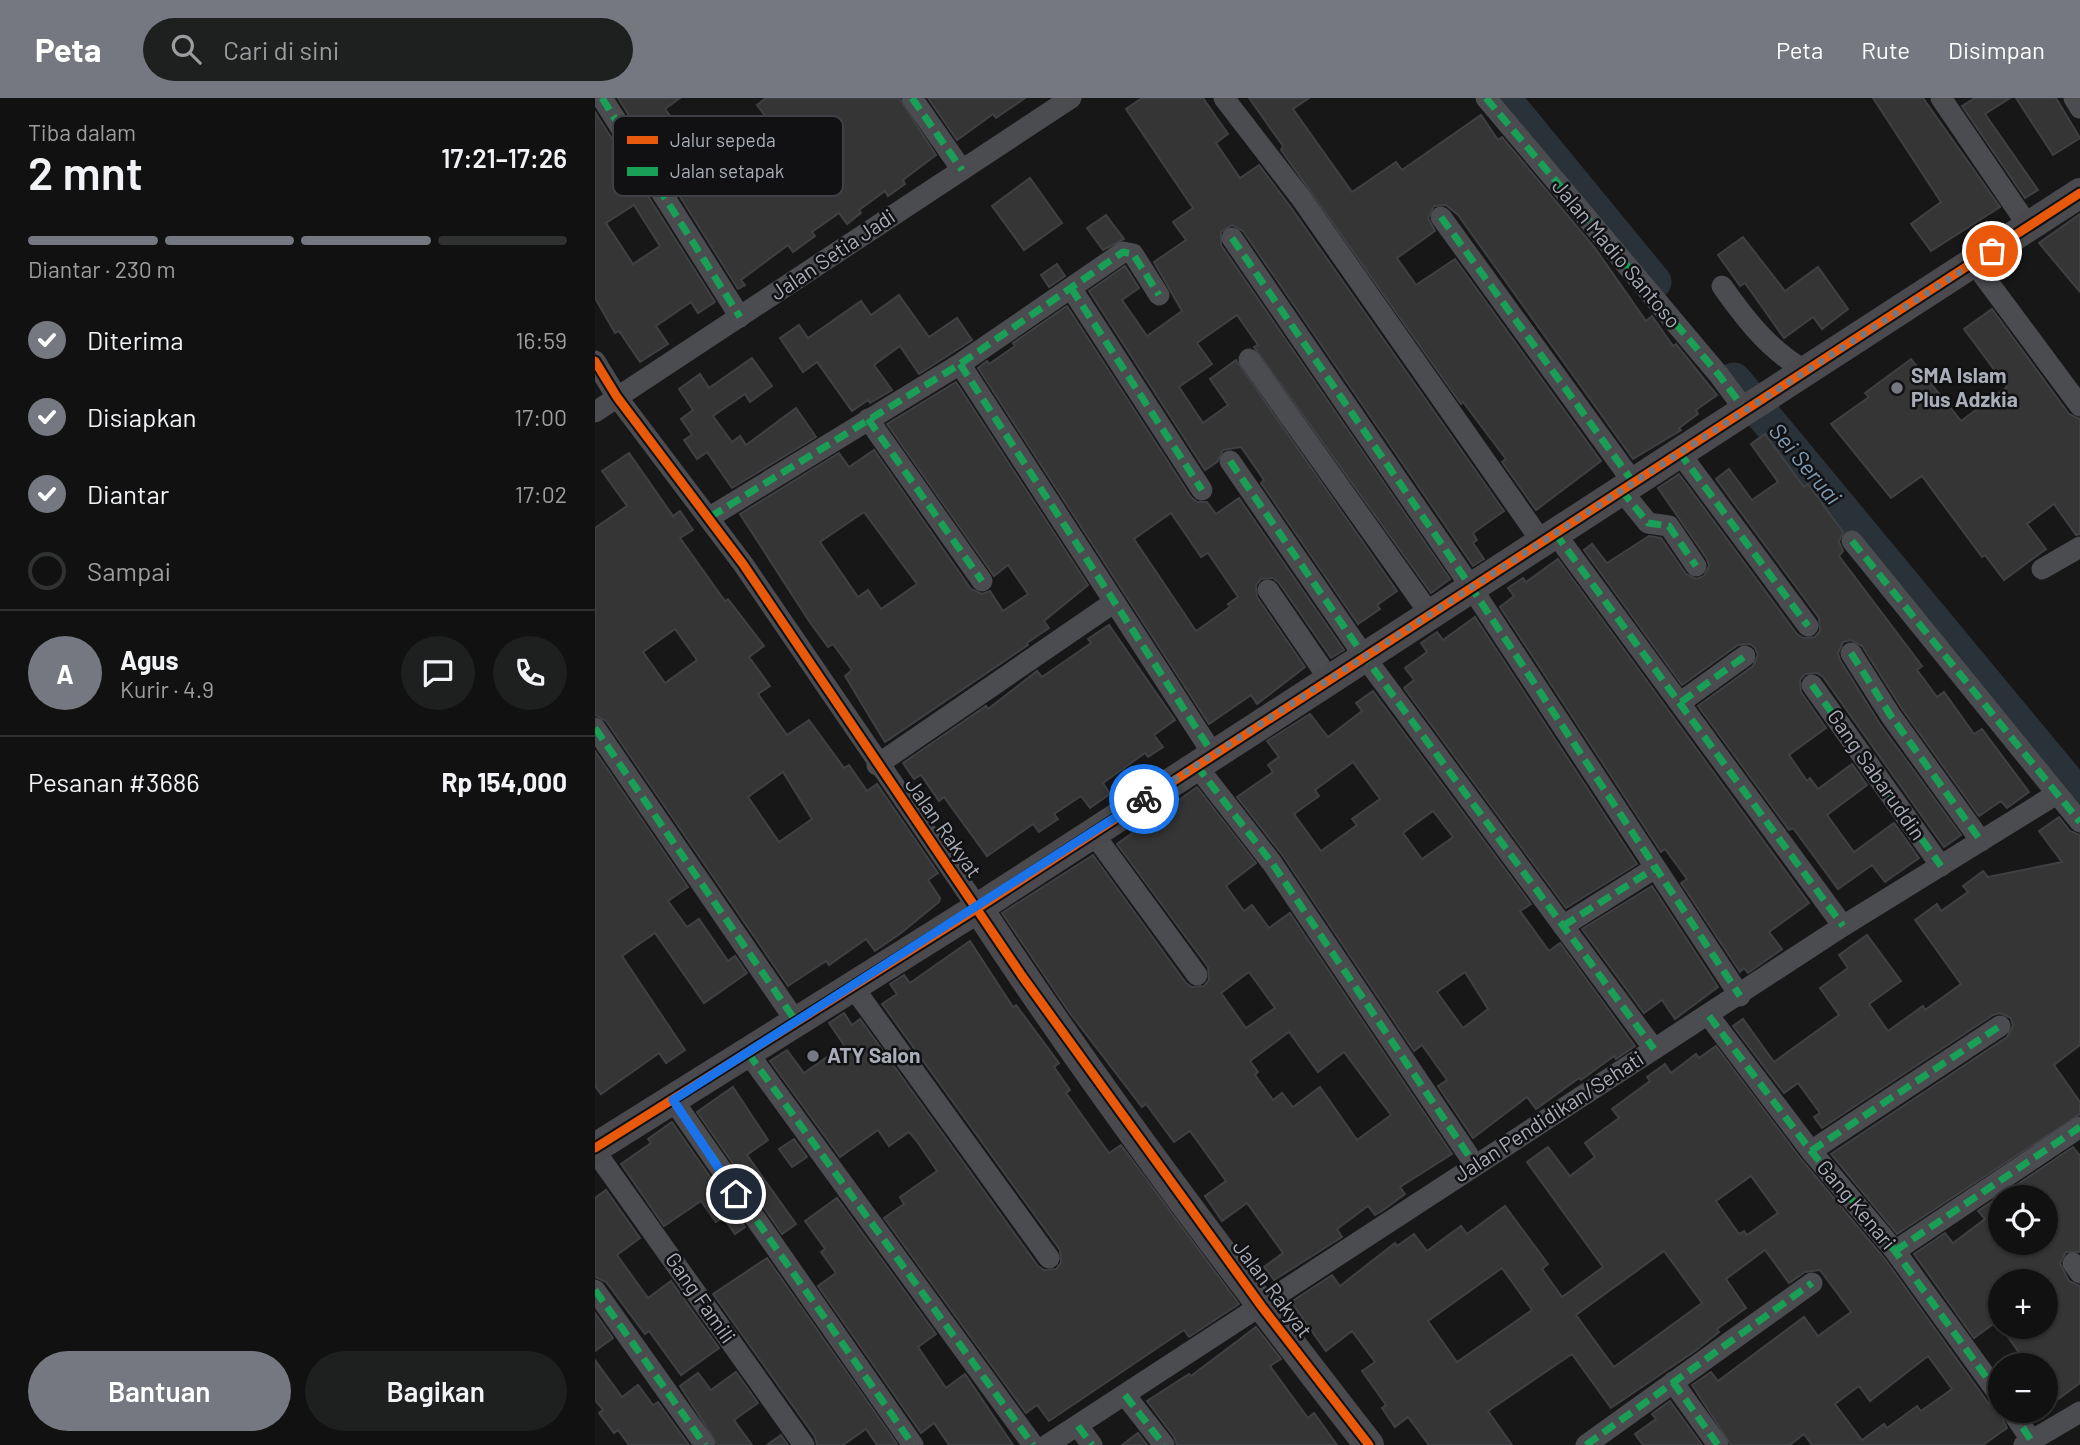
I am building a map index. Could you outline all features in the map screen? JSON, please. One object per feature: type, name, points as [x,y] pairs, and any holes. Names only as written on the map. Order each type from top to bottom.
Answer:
[{"type":"street","points":[[602,98],[613,116]]},
{"type":"street","points":[[912,98],[962,170]]},
{"type":"street","name":"Jalan Setia Jadi","points":[[595,412],[1071,98]]},
{"type":"street","points":[[1224,98],[1301,198],[1548,537],[1681,702],[1843,926]]},
{"type":"street","name":"Jalan Madio Santoso","points":[[1486,98],[1746,409]]},
{"type":"street","points":[[1941,98],[2029,227]]},
{"type":"street","points":[[2074,98],[2080,108]]},
{"type":"street","points":[[595,1150],[978,908],[2080,193]]},
{"type":"street","points":[[664,196],[740,317]]},
{"type":"street","points":[[1441,217],[1627,486],[1648,523],[1669,526],[1696,566]]},
{"type":"street","points":[[1232,238],[1471,587],[1740,996]]},
{"type":"street","points":[[710,517],[960,364],[1128,251],[1159,295]]},
{"type":"street","points":[[1973,263],[2080,406]]},
{"type":"street","points":[[1722,286],[1748,324],[1780,355],[1795,378]]},
{"type":"street","points":[[1071,288],[1202,490]]},
{"type":"street","points":[[1249,359],[1430,614]]},
{"type":"street","name":"Jalan Rakyat","points":[[595,361],[617,397],[710,517],[1022,976],[1262,1307],[1369,1445]]},
{"type":"street","points":[[960,364],[1112,603],[1205,759],[1475,1165]]},
{"type":"street","points":[[868,419],[982,581]]},
{"type":"street","points":[[1679,453],[1808,626]]},
{"type":"street","points":[[1230,461],[1364,656],[1654,1049]]},
{"type":"street","points":[[1852,541],[2080,822]]},
{"type":"street","points":[[2042,569],[2080,547]]},
{"type":"street","points":[[1268,590],[1329,679]]},
{"type":"street","points":[[877,765],[1112,603]]},
{"type":"street","points":[[1851,653],[1891,716],[1981,841]]},
{"type":"street","points":[[1681,702],[1745,656]]},
{"type":"street","name":"Gang Sabaruddin","points":[[1812,685],[1941,866]]},
{"type":"street","points":[[595,728],[797,1023]]},
{"type":"street","name":"Jalan Pendidikan/Sehati","points":[[1047,1445],[1654,1049],[1740,996],[1843,926],[2055,794]]},
{"type":"street","points":[[1093,832],[1197,975]]},
{"type":"street","points":[[1563,926],[1655,868]]},
{"type":"street","points":[[853,987],[1049,1258]]},
{"type":"street","name":"Gang Kenari","points":[[1709,1016],[1811,1151],[1895,1251],[1988,1379]]},
{"type":"street","points":[[1811,1151],[2000,1026]]},
{"type":"street","points":[[748,1054],[1033,1445]]},
{"type":"street","points":[[673,1100],[913,1445]]},
{"type":"street","points":[[1895,1251],[2080,1127]]},
{"type":"street","name":"Gang Famili","points":[[595,1150],[804,1445]]},
{"type":"street","points":[[1586,1445],[1812,1283]]},
{"type":"street","points":[[595,1290],[705,1445]]},
{"type":"street","points":[[1673,1382],[1718,1445]]},
{"type":"street","points":[[1125,1395],[1164,1445]]},
{"type":"street","points":[[2024,1423],[2041,1440],[2080,1412]]},
{"type":"street","points":[[1077,1426],[1092,1445]]},
{"type":"building","points":[[618,98],[680,98],[665,109],[670,116],[629,116]]},
{"type":"building","points":[[766,98],[899,98],[936,155],[903,180],[905,184],[888,196],[885,191],[859,210],[861,213],[847,224],[839,213],[812,232],[815,236],[793,252],[788,245],[741,280],[745,285],[738,289],[680,196],[843,196],[843,116],[765,116],[757,105]]},
{"type":"building","points":[[928,98],[1025,98],[996,118],[993,114],[957,140]]},
{"type":"building","points":[[1142,98],[1203,98],[1228,134],[1216,143],[1240,178],[1259,165],[1290,206],[1504,511],[1473,533],[1477,540],[1473,543],[1484,559],[1473,566],[1243,231],[1232,225],[1221,232],[1221,245],[1450,579],[1431,593],[1254,347],[1258,345],[1237,315],[1197,343],[1212,364],[1179,387],[1203,423],[1228,405],[1210,379],[1236,360],[1397,591],[1377,605],[1380,609],[1358,624],[1261,483],[1264,480],[1241,447],[1223,450],[1217,462],[1205,470],[1089,291],[1125,266],[1139,288],[1122,300],[1147,336],[1182,311],[1154,262],[1186,240],[1173,222],[1193,208],[1126,109]]},
{"type":"building","points":[[1249,98],[1309,98],[1293,109],[1352,192],[1396,162],[1402,170],[1481,115],[1498,140],[1502,137],[1595,248],[1646,321],[1652,316],[1673,346],[1676,344],[1717,395],[1696,410],[1698,414],[1679,428],[1681,430],[1633,459],[1458,215],[1446,205],[1434,206],[1428,218],[1435,231],[1397,258],[1416,285],[1455,259],[1601,461],[1536,510],[1502,462],[1506,459],[1463,402],[1461,404],[1281,150],[1283,146]]},
{"type":"building","points":[[1873,98],[1923,98],[2000,207],[1931,251],[1911,224],[1941,202]]},
{"type":"building","points":[[1975,98],[2010,98],[1985,114],[2038,190],[2025,198],[1962,106]]},
{"type":"building","points":[[2016,98],[2056,98],[2080,138],[2053,155]]},
{"type":"building","points":[[595,112],[613,140],[613,196],[648,196],[715,302],[698,313],[691,302],[656,326],[668,344],[640,362],[619,331],[615,333],[595,298]],"holes":[[[634,205],[660,246],[633,264],[606,223]]]},
{"type":"building","points":[[1030,178],[1062,223],[1024,250],[992,206]]},
{"type":"building","points":[[2080,214],[2080,292],[2039,243]]},
{"type":"building","points":[[1106,215],[1124,239],[1103,250],[1087,228]]},
{"type":"building","points":[[1743,237],[1785,291],[1818,267],[1848,309],[1822,329],[1813,317],[1784,338],[1745,283],[1740,286],[1718,255]]},
{"type":"building","points":[[1057,264],[1065,276],[1049,287],[1041,275]]},
{"type":"building","points":[[899,295],[929,337],[957,318],[972,340],[919,374],[900,346],[874,365],[892,390],[870,403],[868,400],[852,411],[817,362],[803,372],[780,338],[799,325],[808,338],[861,301],[871,315]]},
{"type":"building","points":[[1067,306],[1191,497],[1197,502],[1207,502],[1216,514],[1239,498],[1344,650],[1331,658],[1279,583],[1273,578],[1261,579],[1256,585],[1257,597],[1305,667],[1257,704],[1251,695],[1209,724],[978,368],[987,361],[989,364],[1015,346],[1013,343]],"holes":[[[1171,513],[1201,557],[1208,553],[1238,597],[1228,604],[1230,607],[1196,631],[1134,539]]]},
{"type":"building","points":[[1992,309],[2069,414],[2080,419],[2080,534],[2076,535],[2054,504],[2027,524],[2046,549],[2004,580],[1985,555],[1982,557],[1922,476],[1891,498],[1831,424],[1869,397],[1865,393],[1911,359],[1961,421],[2007,387],[1964,329]]},
{"type":"building","points":[[752,358],[772,386],[750,402],[745,394],[713,416],[732,442],[740,436],[746,445],[796,408],[816,437],[732,488],[707,452],[697,459],[684,440],[692,435],[681,419],[693,410],[679,389],[700,374],[709,388]]},
{"type":"building","points":[[956,382],[1088,585],[1044,621],[1049,628],[1027,643],[1028,645],[885,742],[845,676],[852,670],[833,644],[828,647],[809,621],[740,514],[839,453],[849,467],[874,450],[971,589],[982,594],[990,591],[1003,611],[1028,594],[1008,565],[994,576],[887,424]],"holes":[[[864,512],[917,584],[881,609],[868,590],[858,597],[820,542]]]},
{"type":"building","points":[[1765,434],[1804,487],[1808,484],[1843,532],[1839,542],[1843,551],[1839,556],[1922,666],[1917,670],[1937,697],[1944,692],[1974,734],[1982,729],[2029,792],[2007,808],[2001,801],[1979,816],[1902,709],[1862,646],[1851,640],[1843,642],[1838,653],[1840,660],[1880,724],[1961,835],[1944,847],[1823,677],[1817,673],[1805,674],[1800,680],[1801,692],[1826,728],[1789,755],[1807,781],[1810,778],[1818,789],[1852,764],[1867,785],[1827,815],[1854,852],[1894,823],[1919,858],[1885,882],[1872,865],[1838,889],[1793,828],[1789,830],[1698,706],[1753,666],[1758,655],[1755,648],[1750,644],[1738,645],[1682,685],[1584,550],[1592,544],[1607,563],[1649,536],[1661,538],[1686,574],[1696,579],[1704,576],[1709,566],[1707,559],[1658,488],[1679,474],[1797,634],[1803,638],[1815,637],[1820,631],[1819,618],[1716,479],[1729,469],[1752,500],[1778,482],[1751,444]]},
{"type":"building","points":[[629,453],[673,516],[680,511],[693,530],[680,538],[725,601],[728,599],[764,646],[749,657],[770,686],[758,694],[787,735],[809,720],[844,768],[849,765],[867,791],[877,784],[938,873],[928,880],[940,898],[939,902],[875,951],[866,939],[829,965],[826,961],[788,986],[606,721],[595,715],[595,528],[627,506],[602,471]],"holes":[[[675,629],[697,660],[665,683],[643,652]],[[783,772],[812,819],[779,842],[748,797]]]},
{"type":"building","points":[[1558,559],[1809,903],[1769,932],[1782,949],[1748,973],[1744,968],[1740,972],[1681,883],[1687,879],[1665,849],[1661,852],[1500,607],[1514,596],[1508,588],[1523,578],[1526,582]]},
{"type":"building","points":[[1475,617],[1637,864],[1566,908],[1404,688],[1414,680],[1405,668],[1427,652],[1421,643],[1437,632],[1443,640]]},
{"type":"building","points":[[1109,625],[1175,720],[1154,735],[1163,747],[1148,757],[1145,753],[1103,783],[1110,794],[1090,808],[1081,796],[1054,814],[1058,819],[1039,832],[1033,824],[987,856],[944,797],[939,801],[921,775],[914,779],[903,763],[986,706],[988,709],[1037,671],[1042,677],[1091,643],[1088,639]]},
{"type":"building","points":[[1373,691],[1531,904],[1520,911],[1549,951],[1560,943],[1635,1046],[1616,1059],[1614,1056],[1581,1080],[1579,1078],[1536,1109],[1527,1097],[1473,1138],[1438,1086],[1447,1080],[1422,1045],[1414,1051],[1283,856],[1237,797],[1273,772],[1268,765],[1279,757],[1267,741],[1310,714],[1328,737],[1362,711],[1356,703]],"holes":[[[1353,762],[1380,799],[1352,819],[1357,825],[1321,851],[1294,814],[1319,796],[1315,790]],[[1433,811],[1453,837],[1422,859],[1403,833]],[[1465,972],[1488,1009],[1463,1028],[1437,992]]]},
{"type":"building","points":[[595,751],[688,887],[668,901],[687,927],[699,919],[728,961],[735,956],[747,973],[704,1003],[655,933],[622,956],[685,1050],[666,1063],[659,1053],[601,1094],[595,1086]]},
{"type":"building","points":[[1197,787],[1256,863],[1226,886],[1244,911],[1252,905],[1269,928],[1290,913],[1452,1154],[1400,1187],[1405,1194],[1382,1211],[1375,1215],[1368,1206],[1337,1229],[1342,1237],[1274,1280],[1264,1267],[1283,1253],[1247,1203],[1222,1221],[1205,1196],[1226,1181],[1190,1131],[1174,1142],[1146,1104],[1142,1107],[1069,1012],[1002,913],[1093,855],[1186,983],[1192,987],[1204,986],[1209,980],[1208,967],[1117,844]],"holes":[[[1249,972],[1275,1008],[1246,1028],[1221,993]],[[1289,1032],[1318,1072],[1344,1052],[1391,1115],[1357,1140],[1320,1087],[1293,1107],[1282,1093],[1273,1100],[1255,1075],[1258,1072],[1250,1061]]]},
{"type":"building","points":[[2059,817],[2070,831],[2080,835],[2080,1045],[2054,1065],[2080,1102],[2080,1114],[1897,1234],[1831,1154],[2007,1037],[2013,1026],[2011,1018],[2000,1013],[1993,1015],[1822,1128],[1814,1117],[1820,1113],[1798,1083],[1784,1093],[1733,1026],[1743,1019],[1774,1062],[1839,1015],[1820,988],[1848,968],[1839,955],[1867,935],[1901,981],[1869,1004],[1888,1031],[1923,1006],[1925,1010],[1961,984],[1915,920],[1937,904],[1941,911],[1968,892],[1963,886],[1983,871],[1988,877],[2062,862],[2039,831]]},
{"type":"building","points":[[1652,886],[1718,987],[1675,1019],[1662,1000],[1644,1013],[1582,929]]},
{"type":"building","points":[[970,941],[1013,1007],[1016,1005],[1059,1063],[1054,1067],[1070,1090],[1066,1093],[1109,1153],[1121,1145],[1239,1304],[1189,1337],[1184,1330],[1049,1421],[1037,1405],[1026,1413],[884,1218],[904,1204],[900,1197],[937,1171],[916,1140],[909,1132],[889,1146],[878,1130],[840,1157],[770,1061],[787,1050],[804,1073],[844,1045],[829,1023],[844,1013],[852,1025],[860,1019],[1038,1266],[1044,1270],[1056,1269],[1061,1263],[1060,1250],[882,1004],[897,994],[890,984],[904,975],[910,983]]},
{"type":"building","points":[[1716,1046],[1801,1159],[1885,1259],[1988,1403],[1988,1423],[2005,1423],[2007,1428],[1983,1445],[1812,1445],[1804,1434],[1790,1445],[1731,1445],[1692,1385],[1711,1372],[1718,1381],[1804,1317],[1818,1336],[1851,1312],[1820,1270],[1805,1272],[1789,1283],[1765,1250],[1726,1279],[1746,1308],[1717,1329],[1719,1332],[1695,1351],[1611,1408],[1572,1354],[1488,1411],[1512,1445],[1429,1445],[1408,1417],[1395,1427],[1382,1408],[1386,1405],[1362,1371],[1375,1362],[1352,1331],[1326,1351],[1291,1302],[1332,1275],[1340,1286],[1395,1243],[1397,1246],[1414,1234],[1427,1251],[1461,1226],[1467,1234],[1505,1206],[1548,1264],[1542,1269],[1562,1297],[1603,1267],[1527,1162],[1548,1147],[1570,1176],[1595,1157],[1585,1143],[1619,1118],[1612,1109],[1650,1081],[1647,1077],[1665,1064],[1671,1073],[1696,1054],[1699,1058]],"holes":[[[1751,1176],[1778,1213],[1747,1235],[1744,1231],[1739,1234],[1716,1201]],[[1664,1251],[1702,1303],[1614,1367],[1576,1315]],[[1502,1268],[1532,1310],[1457,1362],[1428,1321]],[[1928,1356],[1952,1389],[1921,1411],[1917,1406],[1887,1428],[1884,1424],[1862,1440],[1835,1404],[1859,1386],[1870,1401]]]},
{"type":"building","points":[[733,1087],[768,1140],[747,1155],[796,1224],[782,1234],[697,1112]]},
{"type":"building","points":[[672,1122],[745,1227],[735,1234],[723,1217],[716,1222],[701,1201],[664,1226],[621,1164],[651,1143],[648,1139]]},
{"type":"building","points":[[794,1139],[807,1157],[792,1167],[779,1149]]},
{"type":"building","points":[[2073,1147],[2080,1156],[2080,1252],[2066,1252],[2060,1263],[2069,1281],[2080,1286],[2080,1383],[2058,1399],[2058,1353],[2019,1353],[2009,1339],[2058,1339],[2058,1269],[1988,1269],[1988,1328],[1974,1338],[1914,1254],[1945,1233],[1953,1243],[1985,1219],[1978,1211],[1988,1204],[1988,1255],[2058,1255],[2058,1185],[2017,1185]]},
{"type":"building","points":[[606,1190],[640,1238],[617,1255],[648,1298],[671,1281],[719,1348],[681,1375],[649,1331],[645,1334],[606,1282],[595,1277],[595,1198]]},
{"type":"building","points":[[837,1198],[936,1334],[918,1347],[946,1388],[965,1374],[1013,1445],[949,1445],[934,1423],[921,1433],[818,1286],[836,1273],[821,1252],[825,1249],[805,1221]]},
{"type":"building","points":[[767,1258],[896,1445],[877,1445],[866,1429],[843,1445],[817,1445],[815,1437],[713,1294]]},
{"type":"building","points":[[595,1313],[613,1338],[595,1351]]},
{"type":"building","points":[[1256,1327],[1281,1359],[1270,1366],[1308,1418],[1314,1413],[1337,1445],[1177,1445],[1147,1401],[1189,1374],[1191,1376]]},
{"type":"building","points":[[595,1360],[622,1397],[638,1385],[653,1405],[658,1402],[689,1445],[629,1445],[618,1430],[614,1433],[599,1413],[603,1410],[595,1400]]},
{"type":"building","points":[[736,1372],[758,1403],[734,1420],[752,1445],[718,1445],[680,1386],[698,1373],[711,1390]]},
{"type":"building","points":[[1670,1401],[1702,1445],[1643,1445],[1635,1434],[1656,1419],[1652,1414]]},
{"type":"building","points":[[1138,1433],[1147,1445],[1122,1445]]},
{"type":"building","points":[[781,1435],[788,1445],[767,1445]]},
{"type":"waterway","name":"Sei Seruai","points":[[1503,98],[1654,282]]},
{"type":"waterway","name":"Sei Seruai","points":[[1734,380],[2080,797]]},
{"type":"marked path","points":[[602,98],[613,116]]},
{"type":"marked path","points":[[912,98],[962,170]]},
{"type":"marked path","points":[[1486,98],[1719,375],[1745,410]]},
{"type":"marked path","points":[[664,196],[740,317]]},
{"type":"marked path","points":[[1441,217],[1633,482]]},
{"type":"marked path","points":[[1232,238],[1471,587],[1740,996]]},
{"type":"marked path","points":[[710,517],[960,364],[1123,252],[1133,254],[1159,295]]},
{"type":"marked path","points":[[1071,288],[1202,490]]},
{"type":"marked path","points":[[960,364],[1213,754]]},
{"type":"marked path","points":[[868,419],[982,581]]},
{"type":"marked path","points":[[1679,452],[1808,626]]},
{"type":"marked path","points":[[1230,461],[1364,656],[1654,1049]]},
{"type":"marked path","points":[[1621,490],[1648,523],[1669,526],[1696,566]]},
{"type":"marked path","points":[[1555,533],[1843,926]]},
{"type":"marked path","points":[[1852,541],[2080,822]]},
{"type":"marked path","points":[[1851,653],[1891,716],[1981,841]]},
{"type":"marked path","points":[[1681,702],[1745,656]]},
{"type":"marked path","points":[[1812,685],[1941,866]]},
{"type":"marked path","points":[[595,728],[797,1023]]},
{"type":"marked path","points":[[1196,765],[1272,863],[1475,1165]]},
{"type":"marked path","points":[[1563,926],[1655,868]]},
{"type":"marked path","points":[[1709,1016],[1811,1151],[1895,1251],[1988,1379]]},
{"type":"marked path","points":[[1811,1151],[2000,1026]]},
{"type":"marked path","points":[[748,1053],[1033,1445]]},
{"type":"marked path","points":[[673,1100],[913,1445]]},
{"type":"marked path","points":[[1895,1251],[2080,1127]]},
{"type":"marked path","points":[[1586,1445],[1812,1283]]},
{"type":"marked path","points":[[595,1290],[705,1445]]},
{"type":"marked path","points":[[1673,1382],[1718,1445]]},
{"type":"marked path","points":[[1125,1395],[1164,1445]]},
{"type":"marked path","points":[[2020,1423],[2031,1440]]},
{"type":"marked path","points":[[1078,1426],[1092,1445]]},
{"type":"cycle path","points":[[595,1148],[978,908],[2080,193]]},
{"type":"cycle path","points":[[595,361],[617,397],[743,564],[1022,976],[1262,1307],[1369,1445]]},
{"type":"way so far","points":[[1144,799],[1992,251]]},
{"type":"place","name":"SMA Islam Plus Adzkia","points":[[1897,388]]},
{"type":"place","name":"ATY Salon","points":[[813,1056]]},
{"type":"route","points":[[736,1194],[673,1100],[978,908],[1144,799]]}]
